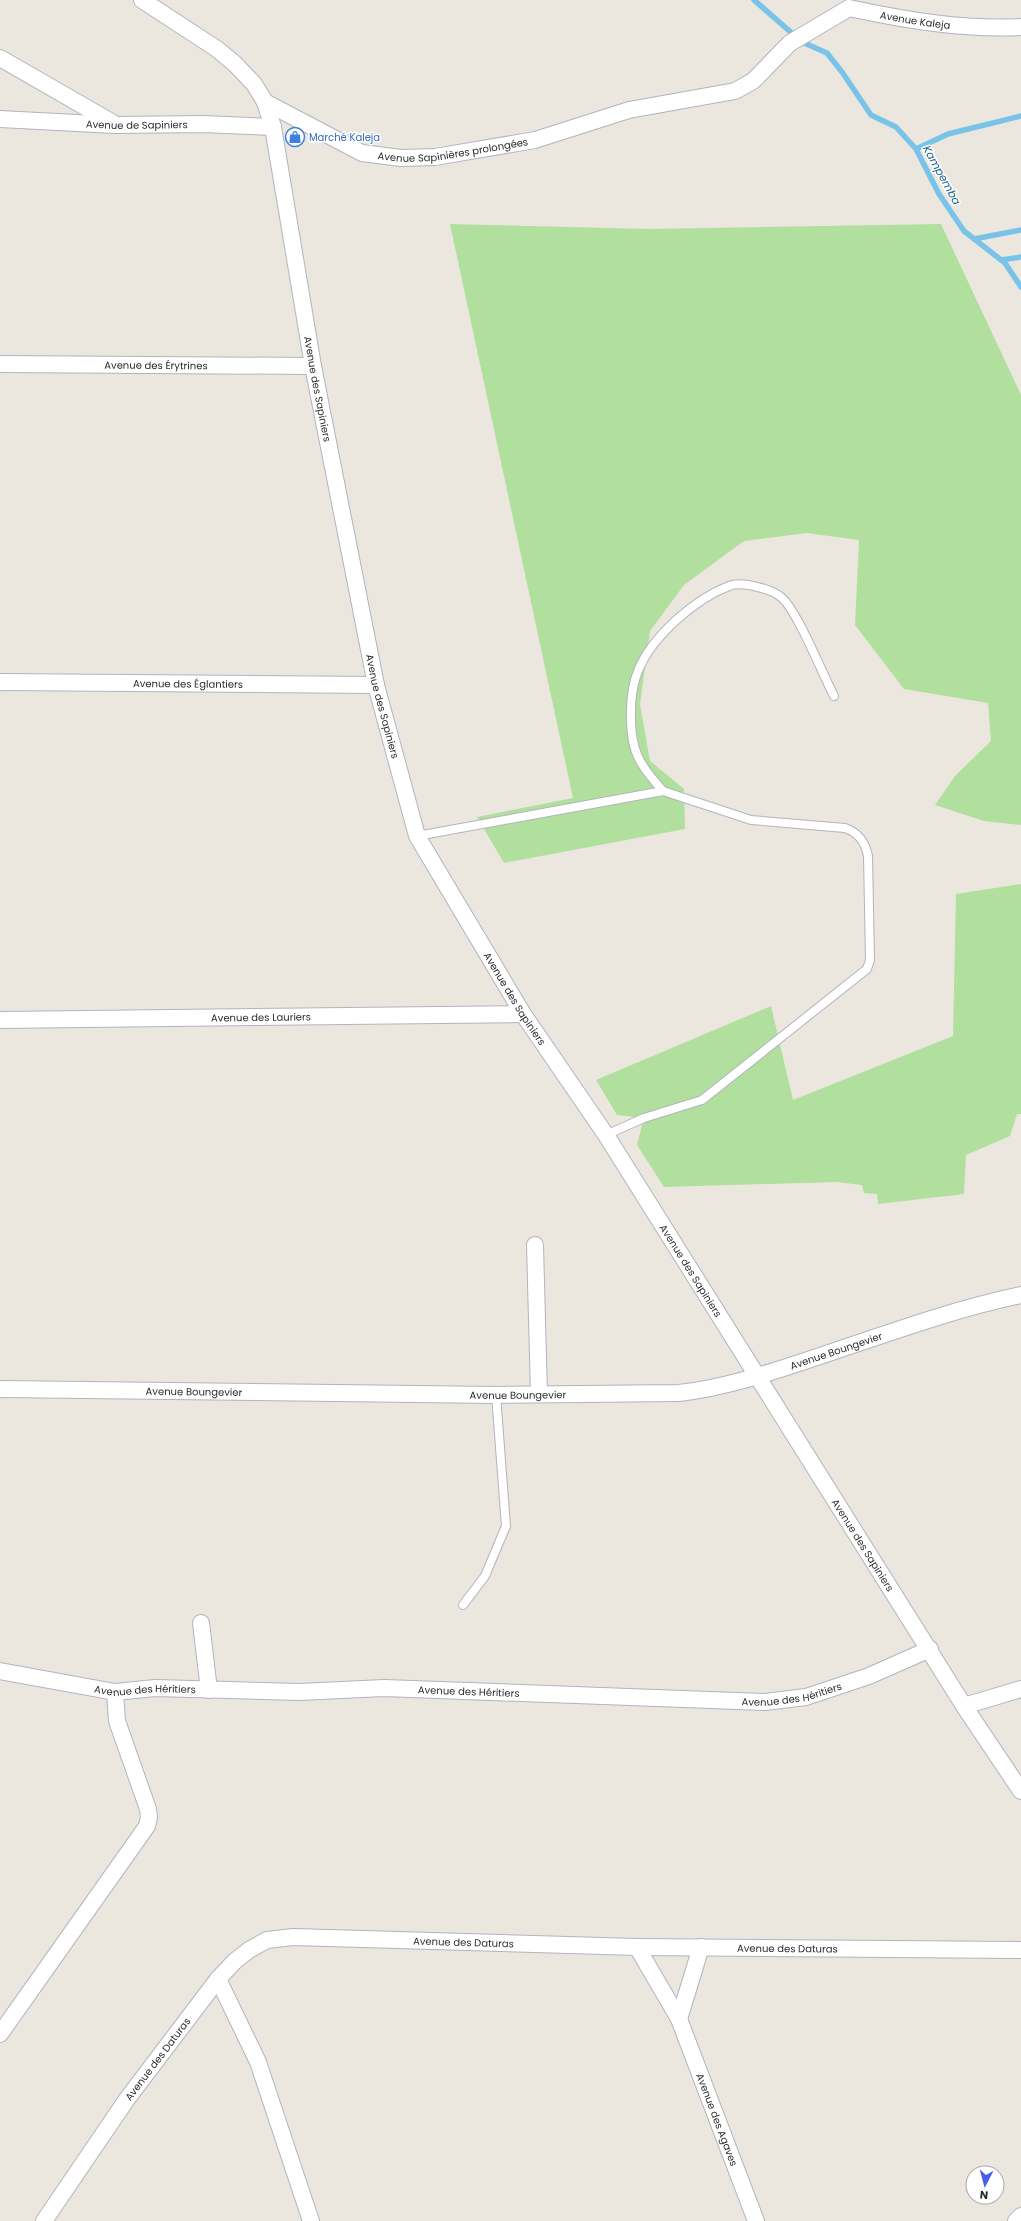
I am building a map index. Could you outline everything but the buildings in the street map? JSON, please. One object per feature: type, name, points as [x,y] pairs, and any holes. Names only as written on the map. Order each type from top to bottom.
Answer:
[{"type":"street","name":"Avenue Sapinières prolongées","points":[[142,0],[217,49],[244,74],[265,102],[300,119],[327,137],[362,153],[401,158],[435,157],[535,140],[630,110],[735,91],[753,80],[790,43],[814,28]]},
{"type":"street","name":"Avenue Kaleja","points":[[814,28],[844,4],[896,18],[949,25],[1021,26]]},
{"type":"street","points":[[0,58],[116,125]]},
{"type":"street","name":"Avenue des Sapiniers","points":[[265,102],[273,127],[313,366],[376,685],[417,836],[523,1014],[606,1134],[930,1649],[964,1706],[1021,1791]]},
{"type":"street","name":"Avenue de Sapiniers","points":[[0,119],[116,125],[204,124],[273,127]]},
{"type":"street","name":"Avenue des Érytrines","points":[[0,364],[313,366]]},
{"type":"street","name":"Avenue des Églantiers","points":[[0,682],[376,685]]},
{"type":"street","name":"Avenue des Lauriers","points":[[0,1020],[523,1014]]},
{"type":"street","points":[[535,1245],[539,1394]]},
{"type":"street","name":"Avenue Boungevier","points":[[0,1389],[496,1395],[678,1393],[703,1390],[759,1376],[956,1311],[1021,1295]]},
{"type":"street","points":[[200,1623],[209,1690]]},
{"type":"street","name":"Avenue des Héritiers","points":[[0,1671],[115,1692],[155,1688],[299,1692],[384,1688],[765,1702],[813,1694],[869,1676],[930,1649]]},
{"type":"street","points":[[964,1706],[1021,1689]]},
{"type":"street","points":[[0,2034],[147,1826],[149,1817],[148,1809],[116,1721],[115,1692]]},
{"type":"street","name":"Avenue des Daturas","points":[[44,2221],[128,2099],[218,1979],[235,1961],[249,1950],[267,1940],[293,1936],[637,1947],[1021,1950]]},
{"type":"street","name":"Avenue des Agaves","points":[[637,1947],[680,2019],[756,2221]]},
{"type":"street","points":[[680,2019],[701,1947]]},
{"type":"street","points":[[218,1979],[258,2062],[311,2221]]},
{"type":"street","points":[[1016,2221],[1021,2216]]},
{"type":"lane","points":[[663,791],[647,772],[637,756],[633,736],[631,712],[632,691],[638,671],[662,633],[702,601],[731,585],[758,586],[782,598],[792,612],[834,696]]},
{"type":"lane","points":[[417,836],[663,791],[751,820],[845,828],[855,832],[866,846],[868,856],[870,960],[867,969],[859,978],[702,1100],[644,1118],[606,1134]]},
{"type":"lane","points":[[463,1605],[485,1576],[506,1526],[496,1395]]},
{"type":"green space","points":[[450,224],[650,229],[941,224],[1021,395],[1021,825],[984,821],[935,805],[955,776],[991,741],[988,703],[904,689],[855,625],[859,540],[807,533],[744,541],[684,585],[650,631],[640,704],[650,761],[684,789],[685,829],[504,863],[477,817],[573,798]]},
{"type":"green space","points":[[1021,884],[1021,1114],[1017,1114],[1010,1136],[966,1155],[964,1194],[878,1204],[877,1194],[864,1193],[862,1185],[836,1182],[664,1187],[637,1145],[644,1118],[617,1115],[596,1080],[771,1006],[793,1100],[953,1036],[956,894]]},
{"type":"waterway","name":"Kampemba","points":[[754,0],[802,42],[827,53],[842,72],[871,115],[896,127],[916,149],[939,194],[964,231],[1005,263],[1021,287]]},
{"type":"waterway","points":[[916,149],[948,134],[1021,116]]},
{"type":"waterway","points":[[974,239],[1021,230]]},
{"type":"waterway","points":[[1001,260],[1021,257]]},
{"type":"place","name":"Marché Kaleja","points":[[295,137]]}]
